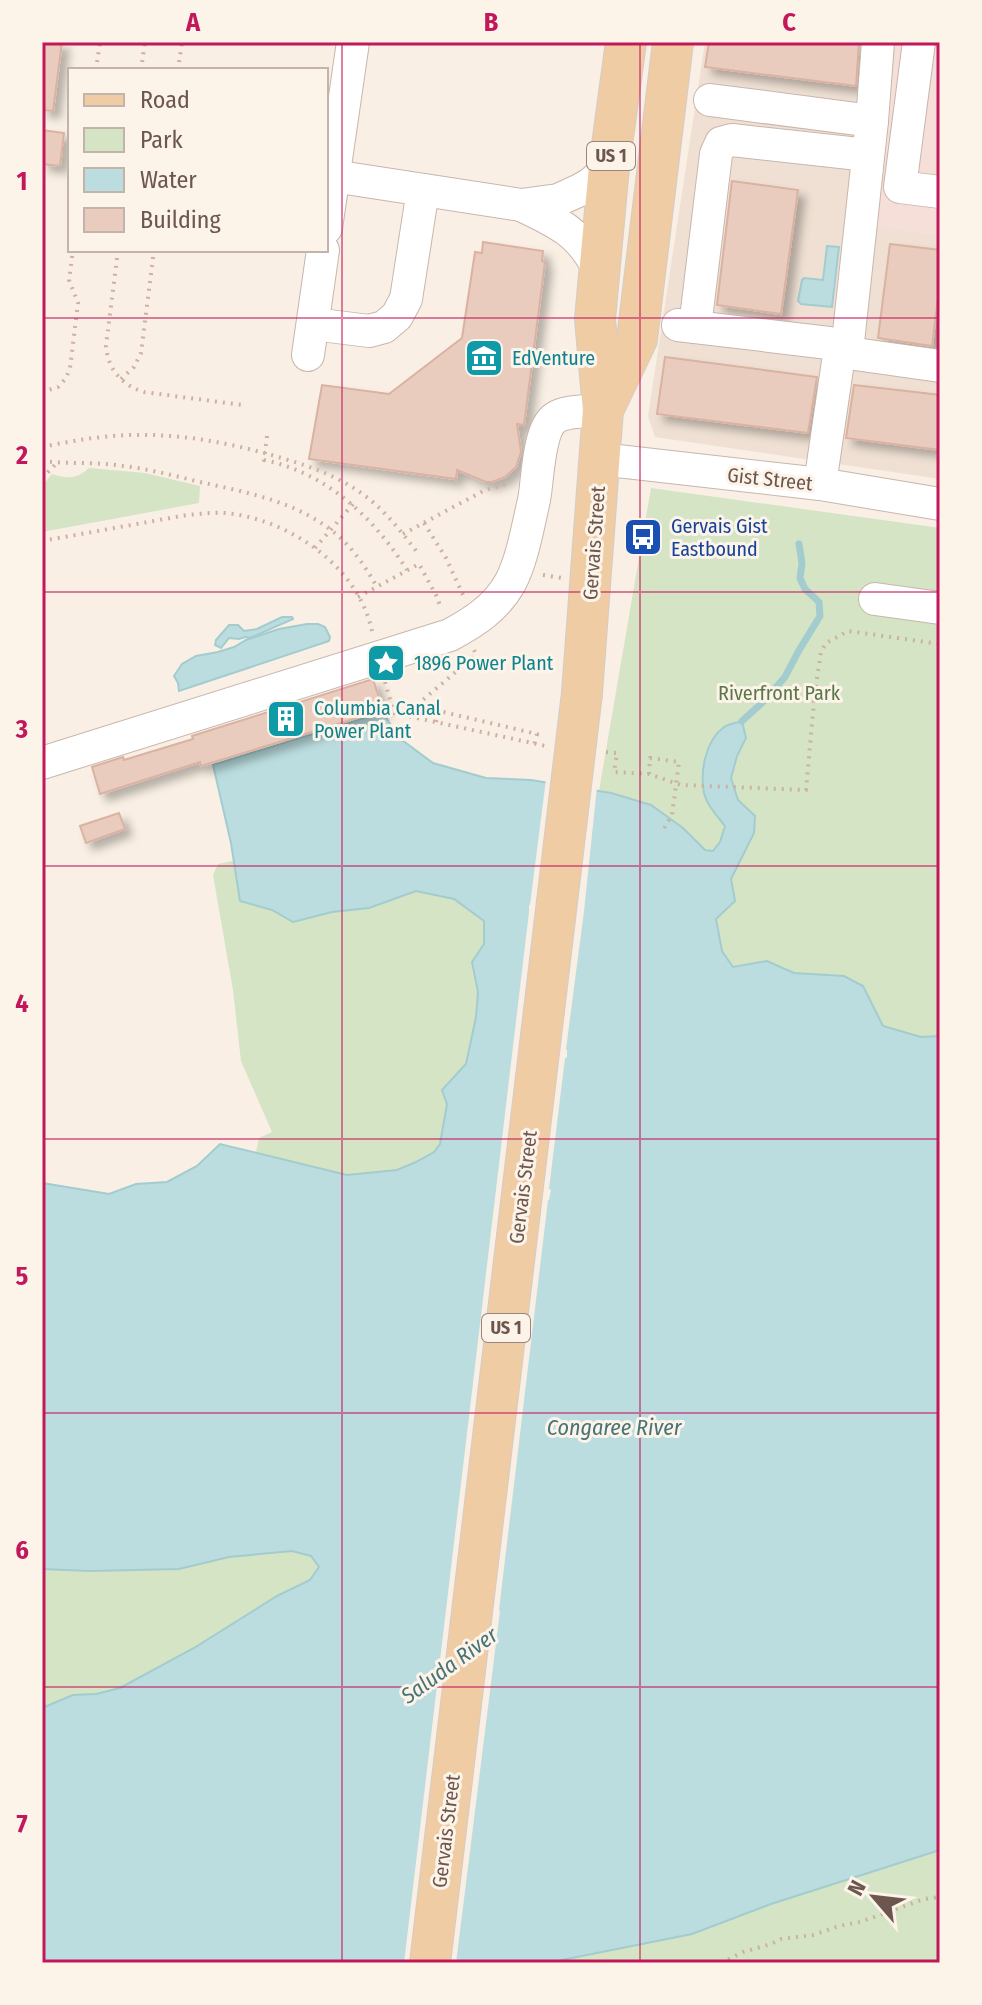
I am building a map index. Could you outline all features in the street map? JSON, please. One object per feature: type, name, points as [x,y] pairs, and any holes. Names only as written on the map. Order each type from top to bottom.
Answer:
[{"type":"main road","name":"Gervais Street","points":[[430,1963],[582,693],[603,410],[595,319],[609,167],[626,42]]},
{"type":"main road","name":"Gervais Street","points":[[603,410],[637,339],[673,42]]},
{"type":"street","points":[[328,213],[353,42]]},
{"type":"street","points":[[820,484],[844,349],[872,121],[878,42]]},
{"type":"street","points":[[919,42],[900,187],[940,192]]},
{"type":"street","points":[[710,100],[872,121]]},
{"type":"street","points":[[868,155],[732,140],[721,143],[716,154],[686,326],[829,343],[855,354],[940,366]]},
{"type":"street","points":[[333,176],[521,205],[558,200],[592,183],[609,167]]},
{"type":"street","points":[[323,252],[310,340],[384,327],[397,316],[406,299],[423,190]]},
{"type":"street","points":[[521,205],[562,226],[581,240],[599,271]]},
{"type":"street","points":[[42,763],[373,659],[461,647],[510,584],[534,498],[548,427],[563,414],[603,410]]},
{"type":"street","name":"Gist Street","points":[[600,459],[820,484],[940,504]]},
{"type":"street","points":[[875,599],[940,608]]},
{"type":"path","points":[[96,68],[100,42]]},
{"type":"path","points":[[141,68],[145,42]]},
{"type":"path","points":[[178,68],[182,42]]},
{"type":"path","points":[[63,148],[68,148]]},
{"type":"path","points":[[42,392],[58,387],[70,368],[78,303],[69,280],[73,252]]},
{"type":"path","points":[[118,252],[106,346],[110,366],[131,387],[144,392],[242,405]]},
{"type":"path","points":[[121,379],[130,372],[141,353],[154,252]]},
{"type":"path","points":[[42,447],[104,436],[146,435],[212,440],[265,453],[329,473],[351,485],[370,499],[417,552]]},
{"type":"path","points":[[267,436],[264,460],[319,481],[353,504],[380,532],[407,570]]},
{"type":"path","points":[[42,461],[125,466],[222,487],[286,505],[331,530],[355,554],[377,587]]},
{"type":"path","points":[[42,478],[58,463]]},
{"type":"path","points":[[403,534],[485,490],[506,484],[510,474]]},
{"type":"path","points":[[315,548],[353,504]]},
{"type":"path","points":[[42,541],[187,515],[224,513],[262,521],[315,548],[341,573],[358,598],[370,624],[373,659]]},
{"type":"path","points":[[424,523],[459,586]]},
{"type":"path","points":[[358,598],[419,564],[461,647],[405,715]]},
{"type":"path","points":[[797,790],[806,790],[822,647],[848,631],[940,644]]},
{"type":"path","points":[[436,722],[439,711],[537,734],[534,745]]},
{"type":"path","points":[[649,774],[650,758],[679,762],[672,815],[663,830]]},
{"type":"path","points":[[721,1963],[781,1939],[813,1935],[924,1899],[940,1897]]},
{"type":"shaded area","points":[[705,42],[898,42],[876,226],[940,235],[940,479],[655,437],[648,416]]},
{"type":"shaded area","points":[[898,42],[940,42],[940,235],[876,227]]},
{"type":"green space","points":[[89,468],[145,473],[200,486],[199,503],[42,532],[42,486],[52,474],[72,477]]},
{"type":"green space","name":"Riverfront Park","points":[[651,488],[940,528],[940,1036],[921,1037],[883,1026],[863,986],[844,976],[794,973],[767,961],[733,967],[722,951],[705,850],[683,828],[651,805],[599,791]]},
{"type":"green space","points":[[233,861],[240,901],[272,910],[293,922],[332,912],[369,908],[416,891],[454,899],[484,921],[484,944],[472,962],[478,992],[466,1064],[442,1090],[447,1104],[440,1144],[434,1152],[396,1170],[347,1175],[256,1152],[259,1138],[272,1132],[241,1061],[233,990],[213,875],[218,864]]},
{"type":"green space","points":[[292,1551],[311,1556],[319,1567],[310,1580],[120,1688],[73,1695],[42,1708],[42,1569],[179,1569],[229,1557]]},
{"type":"green space","points":[[940,1850],[940,1963],[547,1963],[692,1934],[771,1904]]},
{"type":"water","points":[[827,246],[839,247],[832,307],[801,304],[798,301],[802,280],[823,280]]},
{"type":"water","points":[[282,617],[293,619],[250,638],[229,638],[221,648],[215,645],[229,625],[238,625],[244,631],[257,629]]},
{"type":"water","points":[[307,624],[325,627],[329,641],[179,691],[174,676],[182,664],[196,656],[234,647],[279,629]]},
{"type":"water","name":"Congaree River","points":[[383,712],[398,737],[433,763],[486,778],[531,780],[611,793],[651,805],[683,828],[705,850],[713,851],[720,842],[725,826],[704,793],[705,757],[718,733],[726,726],[742,721],[746,738],[731,778],[738,800],[755,816],[754,833],[731,879],[735,901],[716,919],[722,951],[733,967],[767,961],[794,973],[844,976],[863,986],[883,1026],[921,1037],[940,1036],[940,1850],[771,1904],[692,1934],[547,1963],[42,1963],[42,1708],[73,1695],[120,1688],[310,1580],[319,1567],[311,1556],[292,1551],[229,1557],[179,1569],[42,1569],[42,1183],[109,1194],[136,1184],[167,1182],[197,1166],[220,1144],[347,1175],[397,1170],[434,1152],[440,1144],[447,1104],[442,1090],[466,1064],[476,1017],[478,992],[472,962],[484,944],[484,921],[454,899],[416,891],[369,908],[332,912],[293,922],[272,910],[240,901],[231,843],[213,765]]},
{"type":"pier","points":[[546,779],[597,787],[567,1058],[456,1963],[404,1963],[529,905]]},
{"type":"building","points":[[42,42],[62,42],[53,111],[42,110]]},
{"type":"building","points":[[709,42],[859,42],[856,86],[705,67]]},
{"type":"building","points":[[42,130],[64,133],[60,166],[42,164]]},
{"type":"building","points":[[732,181],[798,190],[781,314],[717,305]]},
{"type":"building","name":"EdVenture","points":[[483,242],[543,251],[542,261],[545,262],[524,425],[517,424],[521,452],[516,467],[505,477],[486,482],[457,470],[456,479],[309,459],[322,385],[389,394],[462,338],[475,252],[482,253]]},
{"type":"building","points":[[890,244],[940,250],[940,281],[932,346],[878,338]]},
{"type":"building","points":[[665,357],[817,377],[808,433],[657,414]]},
{"type":"building","points":[[854,385],[940,395],[940,450],[846,438]]},
{"type":"building","name":"Columbia Canal Power Plant","points":[[373,679],[383,710],[100,794],[92,767],[193,739],[192,736]]},
{"type":"building","points":[[119,813],[125,829],[86,843],[80,826]]},
{"type":"waterway","points":[[742,721],[785,677],[820,616],[819,602],[805,589],[800,578],[802,563],[799,544]]},
{"type":"place","name":"EdVenture","points":[[484,358]]},
{"type":"place","name":"Gervais Gist Eastbound","points":[[643,537]]},
{"type":"place","name":"1896 Power Plant","points":[[386,663]]},
{"type":"place","name":"Columbia Canal Power Plant","points":[[286,719]]},
{"type":"water label","name":"Saluda River","points":[[449,1665]]}]
